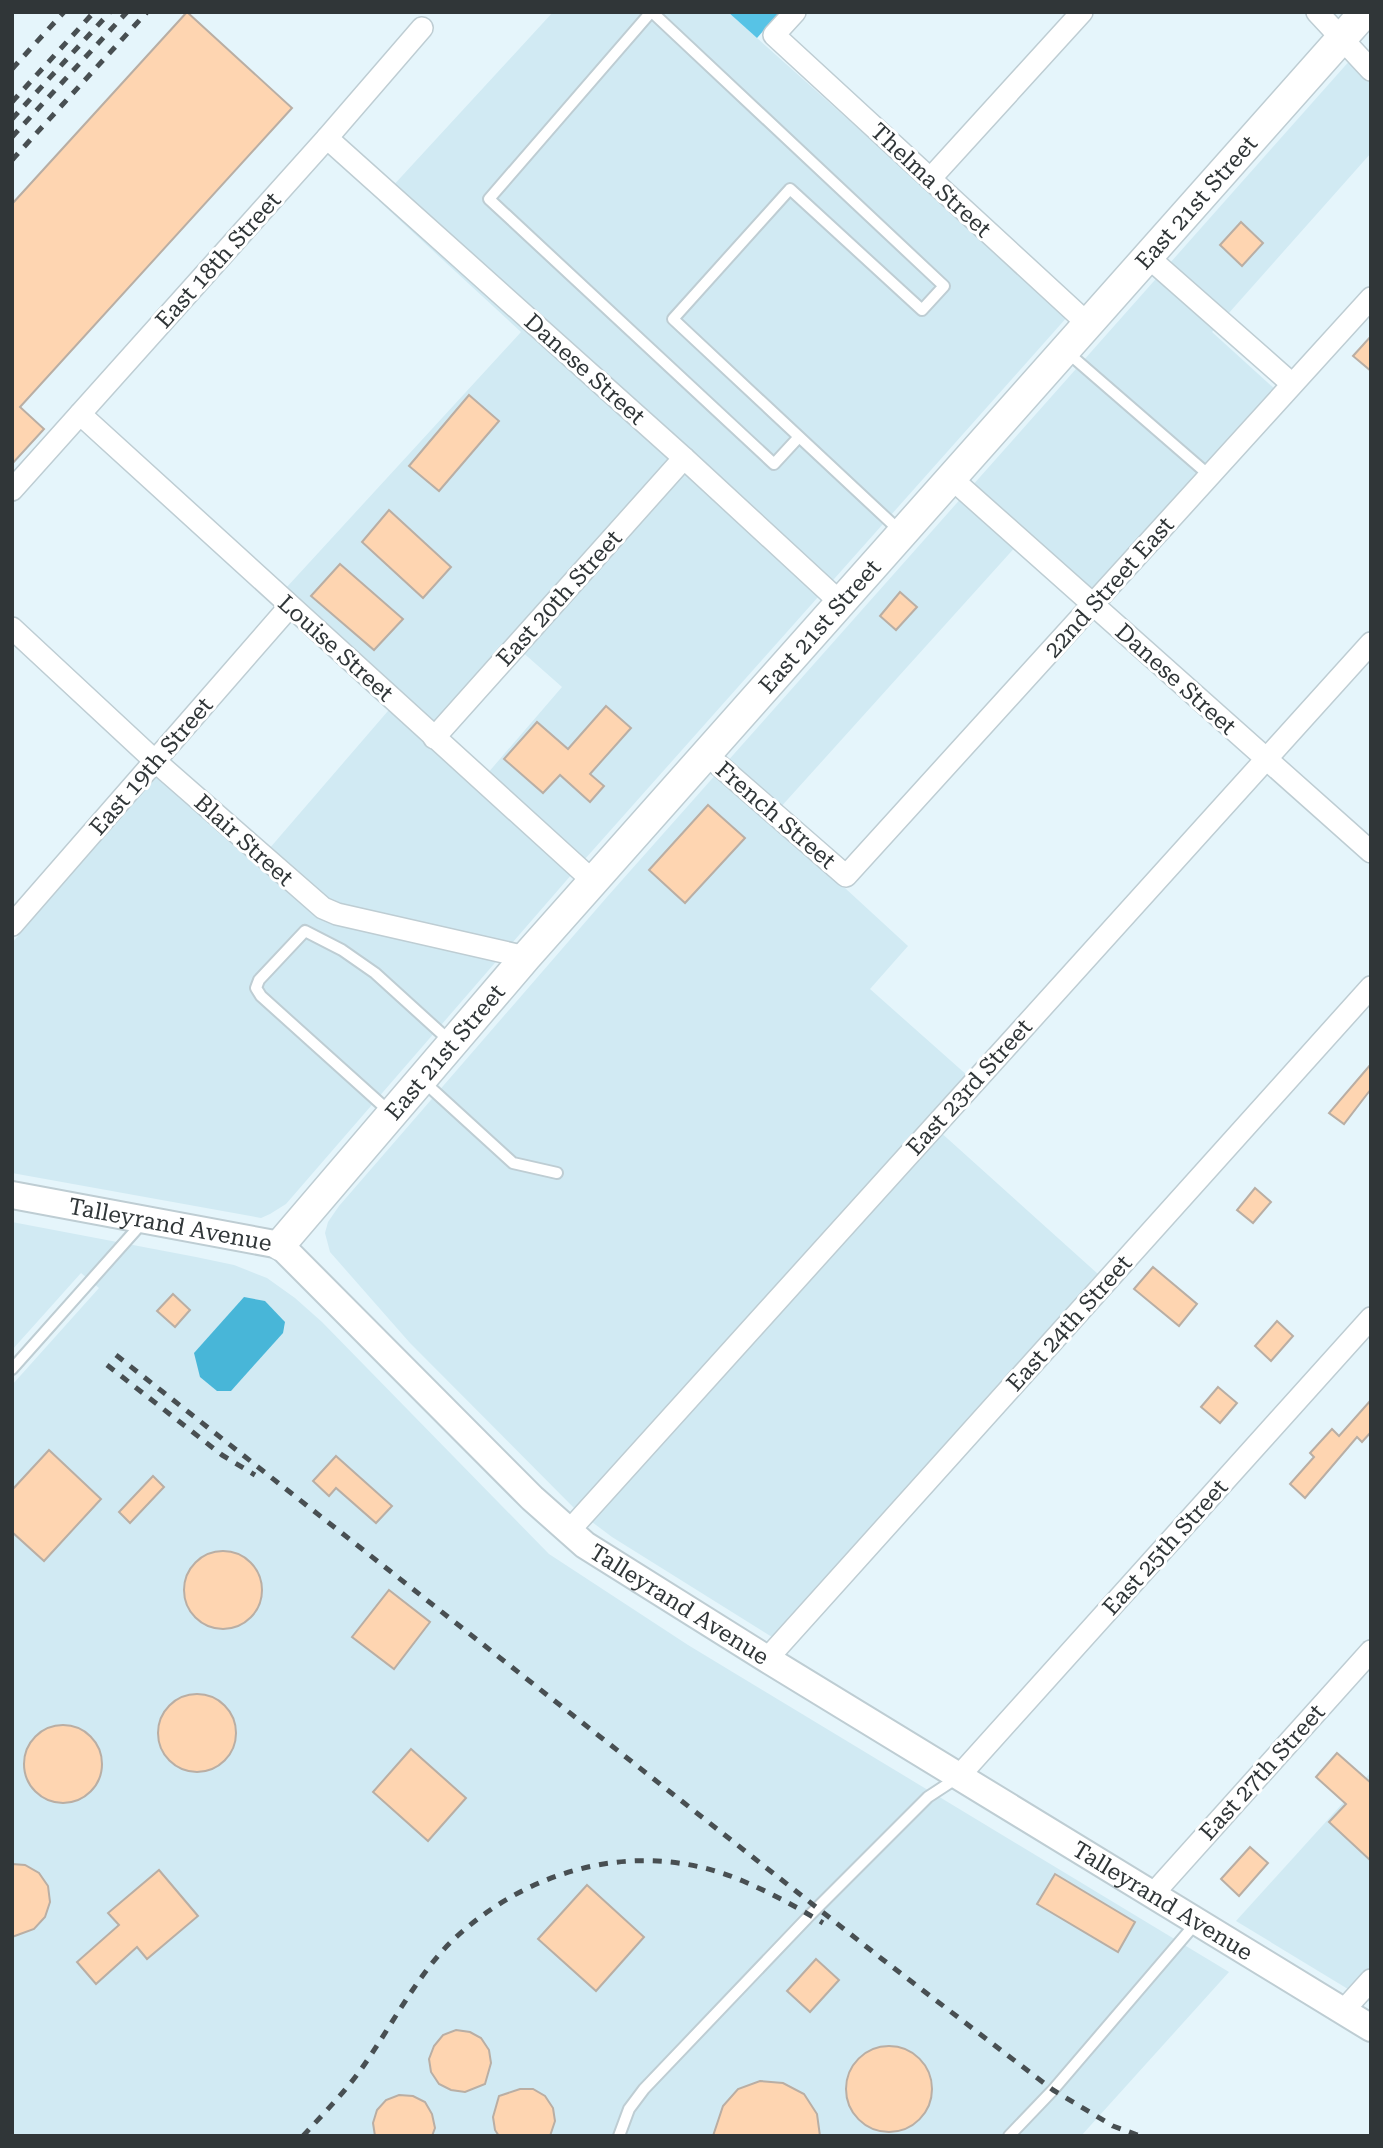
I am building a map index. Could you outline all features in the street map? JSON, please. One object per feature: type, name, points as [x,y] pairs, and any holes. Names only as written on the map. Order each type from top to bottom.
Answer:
[{"type":"main road","name":"East 21st Street","points":[[280,1245],[451,1042],[1365,12]]},
{"type":"street","name":"Thelma Street","points":[[795,12],[774,36],[1088,324]]},
{"type":"street","points":[[930,179],[1082,12]]},
{"type":"street","points":[[1317,12],[1371,70]]},
{"type":"street","name":"East 18th Street","points":[[12,490],[422,28]]},
{"type":"street","name":"Danese Street","points":[[327,138],[684,458],[841,603]]},
{"type":"street","points":[[1148,257],[1292,384]]},
{"type":"street","name":"22nd Street East","points":[[846,876],[1371,298]]},
{"type":"street","name":"Louise Street","points":[[80,414],[593,881]]},
{"type":"street","name":"East 20th Street","points":[[434,738],[684,458]]},
{"type":"street","name":"Danese Street","points":[[951,478],[1371,852]]},
{"type":"street","name":"East 19th Street","points":[[15,915],[155,761],[290,606]]},
{"type":"street","name":"Blair Street","points":[[12,628],[155,761],[323,908],[337,914],[526,957]]},
{"type":"street","name":"East 23rd Street","points":[[568,1532],[1371,643]]},
{"type":"street","name":"French Street","points":[[706,754],[846,876]]},
{"type":"street","name":"East 24th Street","points":[[767,1659],[1371,987]]},
{"type":"street","name":"Talleyrand Avenue","points":[[12,1195],[280,1245],[531,1498],[585,1545],[1371,2028]]},
{"type":"street","name":"East 25th Street","points":[[959,1776],[1371,1318]]},
{"type":"street","name":"East 27th Street","points":[[1153,1894],[1371,1651]]},
{"type":"street","points":[[1343,2011],[1371,1980]]},
{"type":"lane","points":[[799,438],[774,464],[489,199],[652,12],[944,286],[922,310],[790,189],[673,319],[902,533]]},
{"type":"lane","points":[[1065,350],[1210,476]]},
{"type":"lane","points":[[391,1112],[261,996],[257,988],[260,979],[305,931],[341,950],[375,973],[451,1042]]},
{"type":"lane","points":[[421,1079],[513,1163],[557,1173]]},
{"type":"lane","points":[[12,1369],[145,1220]]},
{"type":"lane","points":[[619,2136],[629,2109],[644,2089],[909,1815],[928,1797],[959,1776]]},
{"type":"lane","points":[[1009,2136],[1053,2090],[1198,1920]]},
{"type":"shaded area","points":[[553,12],[728,12],[1068,316],[585,859],[286,1204],[261,1218],[12,1173],[12,943],[166,763],[269,849],[400,697],[286,588],[521,332],[379,201]],"holes":[[[511,642],[562,687],[487,774],[433,728]]]},
{"type":"shaded area","points":[[728,12],[780,12],[757,38]]},
{"type":"shaded area","points":[[1360,49],[1371,59],[1371,153],[1212,332],[1276,390],[1094,592],[1027,534],[770,819],[908,946],[870,989],[968,1076],[928,1121],[1098,1274],[772,1637],[612,1537],[576,1510],[410,1343],[330,1252],[325,1233],[328,1222],[607,897]]},
{"type":"shaded area","points":[[12,1222],[234,1265],[267,1278],[322,1322],[549,1554],[688,1645],[1229,1972],[1081,2136],[12,2136],[12,1385],[99,1288],[81,1273],[12,1350]]},
{"type":"shaded area","points":[[244,1297],[265,1301],[285,1322],[283,1333],[231,1391],[217,1391],[200,1377],[194,1353]]},
{"type":"shaded area","points":[[1371,1772],[1371,2003],[1236,1921]]},
{"type":"building","points":[[187,12],[292,108],[20,407],[44,429],[12,464],[12,204]]},
{"type":"building","points":[[1241,222],[1263,243],[1242,266],[1220,245]]},
{"type":"building","points":[[1371,336],[1371,371],[1353,356]]},
{"type":"building","points":[[469,395],[499,421],[439,491],[409,466]]},
{"type":"building","points":[[389,510],[451,567],[423,598],[362,542]]},
{"type":"building","points":[[340,564],[403,619],[374,650],[311,596]]},
{"type":"building","points":[[900,592],[917,607],[896,630],[880,616]]},
{"type":"building","points":[[606,706],[631,728],[590,774],[604,786],[590,802],[560,775],[543,793],[504,759],[537,722],[568,749]]},
{"type":"building","points":[[708,805],[745,838],[685,903],[649,870]]},
{"type":"building","points":[[1371,1064],[1371,1089],[1344,1124],[1329,1113]]},
{"type":"building","points":[[1255,1188],[1271,1202],[1253,1223],[1237,1210]]},
{"type":"building","points":[[1153,1267],[1197,1304],[1179,1326],[1134,1289]]},
{"type":"building","points":[[173,1294],[190,1310],[175,1327],[157,1311]]},
{"type":"building","points":[[1277,1321],[1293,1336],[1271,1361],[1255,1346]]},
{"type":"building","points":[[1218,1387],[1237,1403],[1220,1423],[1201,1407]]},
{"type":"building","points":[[1371,1400],[1371,1432],[1362,1442],[1357,1437],[1305,1498],[1290,1484],[1314,1457],[1310,1453],[1332,1429],[1339,1436]]},
{"type":"building","points":[[49,1450],[101,1499],[44,1561],[12,1532],[12,1490]]},
{"type":"building","points":[[336,1456],[392,1506],[376,1523],[336,1488],[329,1496],[313,1481]]},
{"type":"building","points":[[153,1476],[164,1487],[130,1523],[119,1512]]},
{"type":"building","points":[[223,1551],[238,1554],[250,1563],[259,1575],[262,1590],[259,1605],[250,1617],[238,1626],[223,1629],[208,1626],[196,1617],[187,1605],[184,1590],[187,1575],[196,1563],[208,1554]]},
{"type":"building","points":[[389,1590],[430,1622],[394,1669],[352,1637]]},
{"type":"building","points":[[197,1694],[212,1697],[224,1706],[233,1718],[236,1733],[233,1748],[224,1760],[212,1769],[197,1772],[182,1769],[170,1760],[161,1748],[158,1733],[161,1718],[170,1706],[182,1697]]},
{"type":"building","points":[[63,1725],[78,1728],[90,1737],[99,1749],[102,1764],[99,1779],[90,1791],[78,1800],[63,1803],[48,1800],[36,1791],[27,1779],[24,1764],[27,1749],[36,1737],[48,1728]]},
{"type":"building","points":[[411,1749],[466,1798],[428,1841],[373,1792]]},
{"type":"building","points":[[1337,1753],[1371,1783],[1371,1861],[1329,1822],[1346,1804],[1316,1777]]},
{"type":"building","points":[[1250,1847],[1268,1863],[1239,1896],[1221,1879]]},
{"type":"building","points":[[12,1864],[25,1865],[39,1873],[48,1886],[50,1902],[45,1917],[34,1929],[12,1937]]},
{"type":"building","points":[[159,1870],[198,1916],[147,1959],[137,1947],[96,1984],[77,1962],[119,1925],[108,1913]]},
{"type":"building","points":[[1055,1874],[1135,1922],[1118,1952],[1037,1904]]},
{"type":"building","points":[[587,1885],[644,1937],[596,1991],[538,1939]]},
{"type":"building","points":[[816,1959],[839,1980],[810,2012],[787,1991]]},
{"type":"building","points":[[456,2030],[470,2032],[481,2038],[489,2050],[491,2063],[485,2084],[465,2092],[451,2090],[439,2084],[431,2072],[429,2059],[434,2046],[443,2035]]},
{"type":"building","points":[[889,2046],[913,2053],[925,2065],[932,2089],[925,2113],[913,2125],[889,2132],[865,2125],[853,2113],[846,2089],[853,2065],[865,2053]]},
{"type":"building","points":[[760,2081],[783,2083],[804,2094],[817,2114],[820,2136],[713,2136],[723,2106],[738,2089]]},
{"type":"building","points":[[520,2089],[533,2089],[545,2096],[553,2108],[555,2121],[550,2136],[499,2136],[495,2130],[493,2117],[499,2096]]},
{"type":"building","points":[[399,2095],[413,2096],[425,2102],[432,2114],[435,2128],[432,2136],[375,2136],[373,2123],[377,2110],[386,2100]]},
{"type":"railway","points":[[12,69],[64,12]]},
{"type":"railway","points":[[12,102],[94,12]]},
{"type":"railway","points":[[12,119],[110,12]]},
{"type":"railway","points":[[12,137],[127,12]]},
{"type":"railway","points":[[12,160],[147,12]]},
{"type":"railway","points":[[116,1355],[882,1959],[1053,2090],[1113,2126],[1140,2136]]},
{"type":"railway","points":[[107,1365],[222,1455],[255,1475]]},
{"type":"railway","points":[[303,2136],[355,2077],[417,1984],[454,1939],[485,1914],[518,1893],[553,1877],[628,1861],[667,1862],[705,1868],[743,1881],[784,1900],[823,1923]]}]
